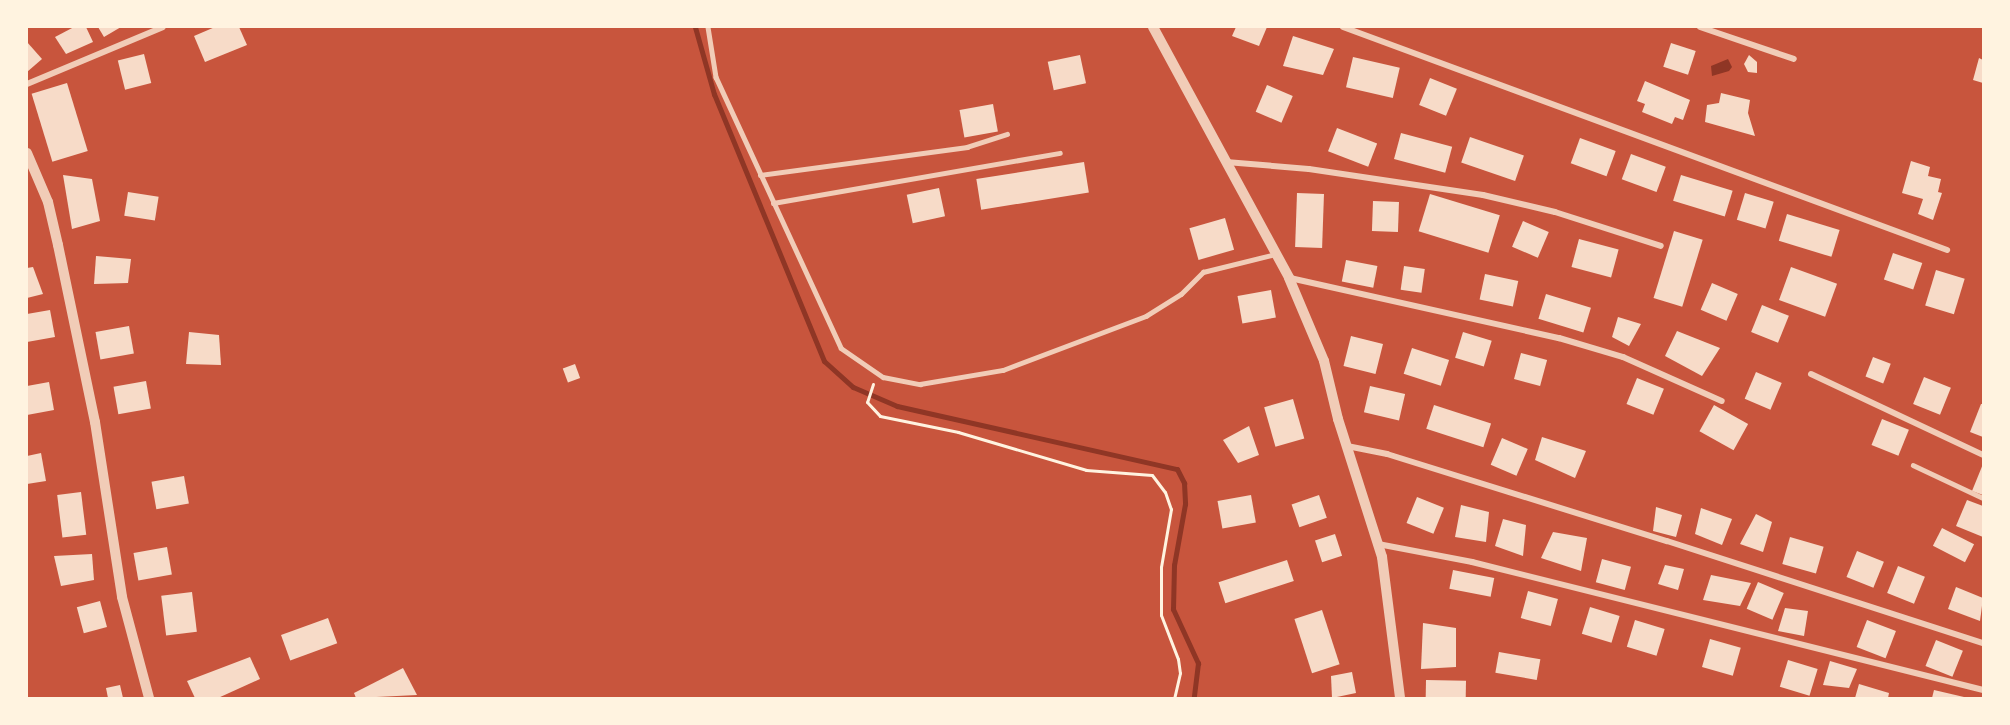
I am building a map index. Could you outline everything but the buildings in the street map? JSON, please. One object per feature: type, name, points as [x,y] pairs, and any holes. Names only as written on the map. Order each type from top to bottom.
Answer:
[{"type":"street","points":[[27,84],[164,27]]},
{"type":"street","points":[[1153,27],[1289,278],[1324,361],[1347,446],[1383,557],[1400,698]]},
{"type":"street","points":[[1343,27],[1947,250]]},
{"type":"street","points":[[1700,27],[1794,59]]},
{"type":"street","points":[[27,153],[48,202],[58,245],[94,422],[122,597],[149,698]]},
{"type":"street","points":[[1226,162],[1309,169],[1483,195],[1555,212],[1661,246]]},
{"type":"street","points":[[1289,278],[1570,341],[1623,357],[1722,401]]},
{"type":"street","points":[[1812,374],[1983,455]]},
{"type":"street","points":[[1347,446],[1387,454],[1983,643]]},
{"type":"street","points":[[1377,544],[1472,562],[1983,690]]},
{"type":"lane","points":[[708,27],[716,77],[842,348],[883,377],[920,384],[1003,370],[1146,316],[1181,294],[1203,272],[1276,254]]},
{"type":"lane","points":[[760,174],[967,147],[1007,134]]},
{"type":"lane","points":[[773,203],[1060,153]]},
{"type":"lane","points":[[1912,465],[1983,498]]},
{"type":"path","points":[[872,388],[867,402],[880,416],[958,432],[1086,470],[1152,476],[1165,492],[1171,509],[1161,567],[1161,615],[1178,659],[1180,673],[1174,698]]},
{"type":"shaded area","points":[[1728,59],[1732,67],[1729,71],[1712,76],[1711,66]]},
{"type":"waterway","points":[[695,27],[714,94],[824,361],[853,387],[897,406],[1177,469],[1184,483],[1185,504],[1174,565],[1173,609],[1198,663],[1194,698]]}]
